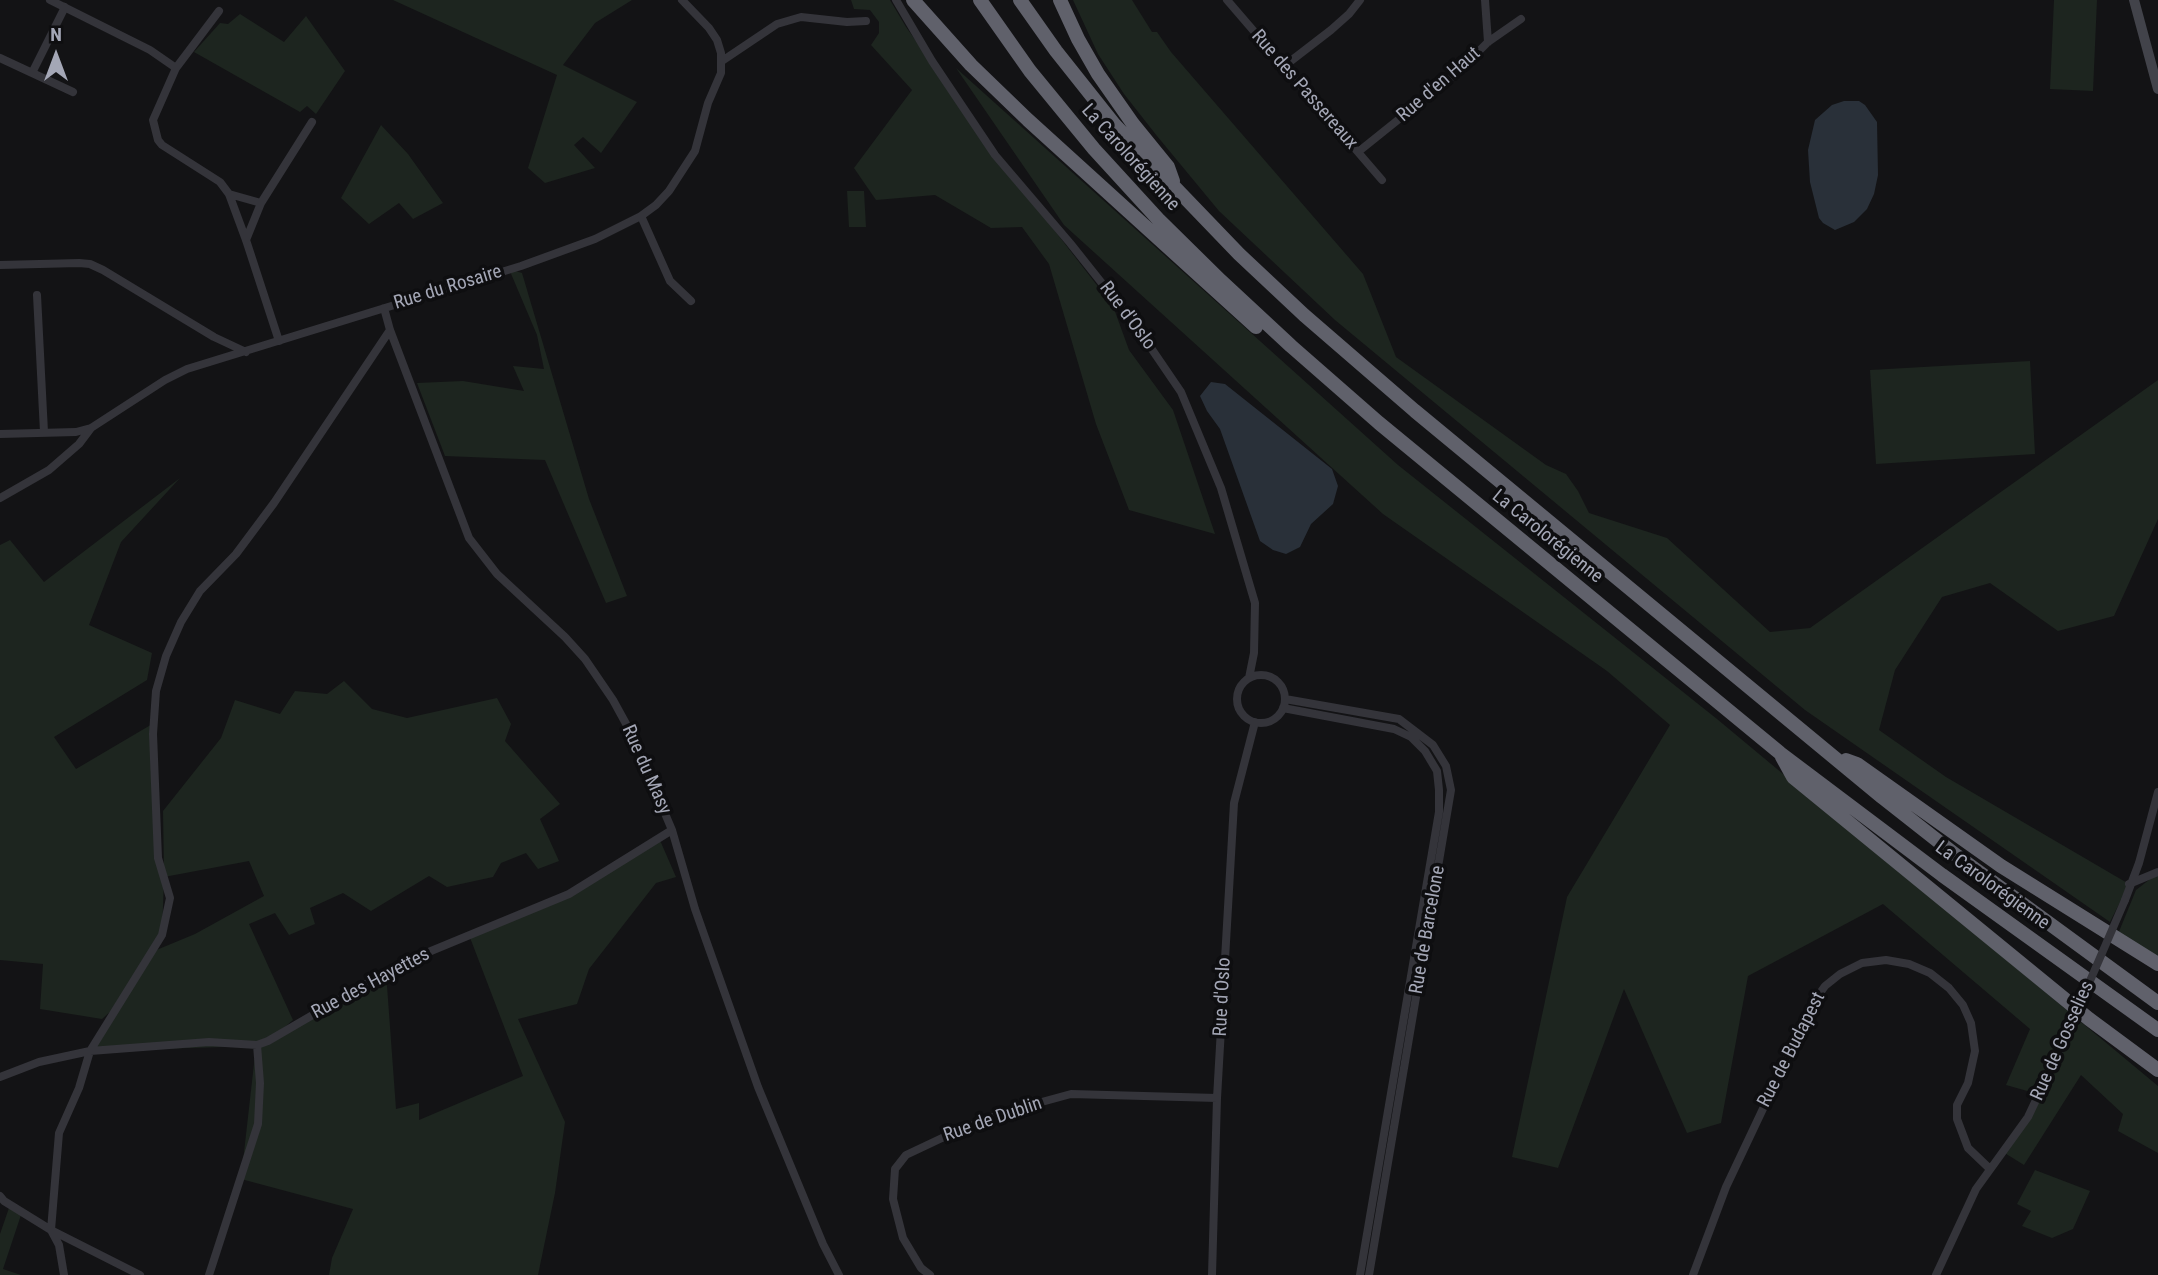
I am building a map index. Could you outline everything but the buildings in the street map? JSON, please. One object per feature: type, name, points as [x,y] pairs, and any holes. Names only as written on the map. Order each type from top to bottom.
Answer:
[{"type":"highway","points":[[913,0],[971,65],[1083,172],[1262,332],[1291,346]]},
{"type":"highway","name":"La Carolorégienne","points":[[980,0],[1030,71],[1094,149],[1158,219],[1291,346],[1398,439],[1780,753],[1942,875],[2158,1030]]},
{"type":"highway","name":"La Carolorégienne","points":[[1020,0],[1056,51],[1114,124],[1239,254],[1304,315],[1415,411],[1830,755],[1967,864],[2158,1003]]},
{"type":"highway","points":[[1060,0],[1098,75],[1168,167],[1176,189]]},
{"type":"highway","points":[[1780,753],[1793,777],[2089,1019],[2158,1070]]},
{"type":"highway","points":[[1830,755],[1857,764],[2000,866],[2158,964]]},
{"type":"main road","points":[[2134,0],[2158,89]]},
{"type":"main road","points":[[2140,0],[2158,64]]},
{"type":"street","points":[[50,0],[149,50],[176,68]]},
{"type":"street","points":[[682,0],[717,40],[722,61],[777,24],[801,17],[847,22],[866,21]]},
{"type":"street","name":"Rue d'Oslo","points":[[896,0],[932,61],[995,155],[1136,326],[1181,392],[1221,488],[1255,603],[1254,653],[1249,678]]},
{"type":"street","name":"Rue des Passereaux","points":[[1227,0],[1382,180]]},
{"type":"street","points":[[1283,67],[1331,30],[1360,0]]},
{"type":"street","points":[[1485,0],[1488,42]]},
{"type":"street","points":[[32,73],[65,7]]},
{"type":"street","points":[[219,11],[176,68],[153,120],[162,145],[220,182],[229,194],[279,341]]},
{"type":"street","name":"Rue d'en Haut","points":[[1358,152],[1459,71],[1488,42],[1521,19]]},
{"type":"street","points":[[0,58],[73,92]]},
{"type":"street","name":"Rue du Rosaire","points":[[91,428],[165,380],[187,369],[546,257],[595,239],[641,216],[669,191],[695,151],[722,61]]},
{"type":"street","points":[[246,240],[261,202],[313,122]]},
{"type":"street","points":[[229,194],[261,202]]},
{"type":"street","points":[[641,216],[670,281],[691,301]]},
{"type":"street","points":[[0,265],[79,262],[103,270],[180,318],[246,352]]},
{"type":"street","points":[[37,295],[44,432]]},
{"type":"street","name":"Rue du Masy","points":[[384,308],[469,538],[497,574],[585,659],[630,732],[672,830],[695,909],[758,1087],[823,1244],[839,1275]]},
{"type":"street","points":[[64,1275],[59,1245],[51,1230],[59,1133],[79,1088],[90,1051],[162,935],[170,898],[158,858],[153,734],[156,691],[166,656],[181,622],[201,591],[236,554],[274,503],[390,330]]},
{"type":"street","points":[[0,434],[76,432],[91,428]]},
{"type":"street","points":[[0,498],[49,470],[79,444],[91,428]]},
{"type":"street","points":[[1265,675],[1273,678],[1284,690],[1284,703],[1279,715],[1272,720],[1255,722],[1242,713],[1237,698],[1242,683],[1249,678],[1265,675]]},
{"type":"street","name":"Rue de Barcelone","points":[[1284,703],[1394,729],[1411,737],[1425,751],[1437,771],[1440,790],[1360,1275]]},
{"type":"street","name":"Rue de Barcelone","points":[[1284,703],[1399,719],[1433,745],[1446,766],[1451,790],[1369,1275]]},
{"type":"street","name":"Rue d'Oslo","points":[[1212,1275],[1217,1098],[1234,803],[1255,722]]},
{"type":"street","name":"Rue de Gosselies","points":[[1936,1275],[1976,1189],[2028,1117],[2067,1034],[2125,900],[2158,792]]},
{"type":"street","name":"Rue des Hayettes","points":[[257,1045],[402,963],[569,894],[672,830]]},
{"type":"street","points":[[2129,884],[2158,872]]},
{"type":"street","name":"Rue de Budapest","points":[[1693,1275],[1726,1187],[1813,1003],[1825,986],[1840,974],[1862,963],[1886,960],[1909,964],[1930,973],[1949,988],[1963,1006],[1971,1023],[1975,1051],[1968,1083],[1957,1105],[1957,1119],[1968,1148],[1990,1169]]},
{"type":"street","points":[[0,1077],[39,1062],[90,1051],[209,1042],[257,1045],[260,1083],[258,1124],[209,1275]]},
{"type":"street","name":"Rue de Dublin","points":[[930,1275],[921,1268],[903,1238],[893,1199],[895,1170],[906,1155],[1005,1112],[1071,1094],[1217,1098]]},
{"type":"street","points":[[1,1199],[51,1230],[141,1275]]},
{"type":"shaded area","points":[[393,0],[632,0],[595,23],[563,65],[637,102],[601,153],[583,137],[574,145],[595,168],[545,183],[528,168],[557,75]]},
{"type":"shaded area","points":[[851,0],[890,0],[906,27],[1007,169],[1113,306],[1129,350],[1173,410],[1215,534],[1129,510],[1096,424],[1049,264],[1022,227],[991,228],[935,195],[876,200],[854,168],[912,90],[871,45],[879,33],[879,22],[870,10],[854,9]]},
{"type":"shaded area","points":[[1073,0],[1132,0],[1152,32],[1157,32],[1171,52],[1363,274],[1396,357],[1546,465],[1566,474],[1589,513],[1667,538],[1770,632],[1810,628],[2158,380],[2158,519],[2114,616],[2058,631],[1990,583],[1942,597],[1895,670],[1879,730],[1946,777],[2129,884],[2110,922],[1805,710],[1335,320],[1219,211],[1157,136],[1124,94],[1098,54]]},
{"type":"shaded area","points":[[2054,0],[2097,0],[2093,91],[2050,89]]},
{"type":"shaded area","points":[[240,14],[284,42],[306,16],[345,71],[316,114],[307,106],[300,112],[194,52],[220,23],[228,24]]},
{"type":"shaded area","points":[[956,68],[1398,465],[1717,719],[2158,1086],[2158,1153],[2118,1131],[2123,1114],[2081,1075],[2024,1165],[2003,1152],[2038,1094],[2006,1085],[2030,1029],[1883,904],[1748,976],[1721,1123],[1687,1133],[1624,989],[1558,1168],[1512,1157],[1567,897],[1670,725],[1607,671],[1383,514],[1064,225]]},
{"type":"shaded area","points":[[1844,101],[1859,101],[1877,122],[1878,175],[1867,209],[1854,222],[1835,230],[1819,218],[1810,182],[1808,150],[1815,120],[1832,105]]},
{"type":"shaded area","points":[[381,125],[408,154],[443,203],[413,219],[399,203],[369,224],[341,198]]},
{"type":"shaded area","points":[[847,191],[864,191],[866,227],[849,227]]},
{"type":"shaded area","points":[[509,269],[522,273],[589,499],[627,596],[606,603],[545,460],[445,456],[417,383],[463,381],[524,391],[513,366],[544,369],[537,335]]},
{"type":"shaded area","points":[[2030,361],[2035,454],[1876,464],[1870,370]]},
{"type":"shaded area","points":[[1211,382],[1225,384],[1332,469],[1338,486],[1333,504],[1311,524],[1300,547],[1286,554],[1273,550],[1260,541],[1220,429],[1200,396]]},
{"type":"shaded area","points":[[180,478],[121,542],[89,625],[152,653],[147,680],[54,737],[76,769],[154,723],[158,845],[164,871],[163,811],[221,738],[235,700],[280,714],[295,691],[327,694],[344,681],[372,709],[407,718],[497,698],[511,724],[505,741],[560,804],[540,819],[559,861],[538,869],[526,853],[501,863],[493,877],[447,887],[429,876],[371,911],[343,893],[310,908],[315,924],[289,935],[275,913],[249,924],[293,1020],[280,1031],[386,972],[396,1109],[419,1103],[419,1120],[523,1076],[469,935],[578,888],[659,838],[676,877],[656,883],[589,969],[577,1004],[518,1019],[565,1122],[555,1193],[538,1275],[329,1275],[332,1258],[353,1209],[241,1179],[256,1046],[90,1051],[119,1004],[102,1019],[40,1009],[43,964],[0,960],[0,545],[10,540],[44,582]],"holes":[[[249,861],[264,896],[195,934],[154,951],[162,935],[164,877]]]},
{"type":"shaded area","points":[[2158,873],[2158,960],[2118,934],[2136,890]]},
{"type":"shaded area","points":[[2035,1170],[2090,1191],[2073,1229],[2052,1238],[2022,1226],[2031,1211],[2017,1204]]},
{"type":"shaded area","points":[[10,1205],[22,1212],[3,1269],[21,1275],[0,1275],[0,1234]]}]
